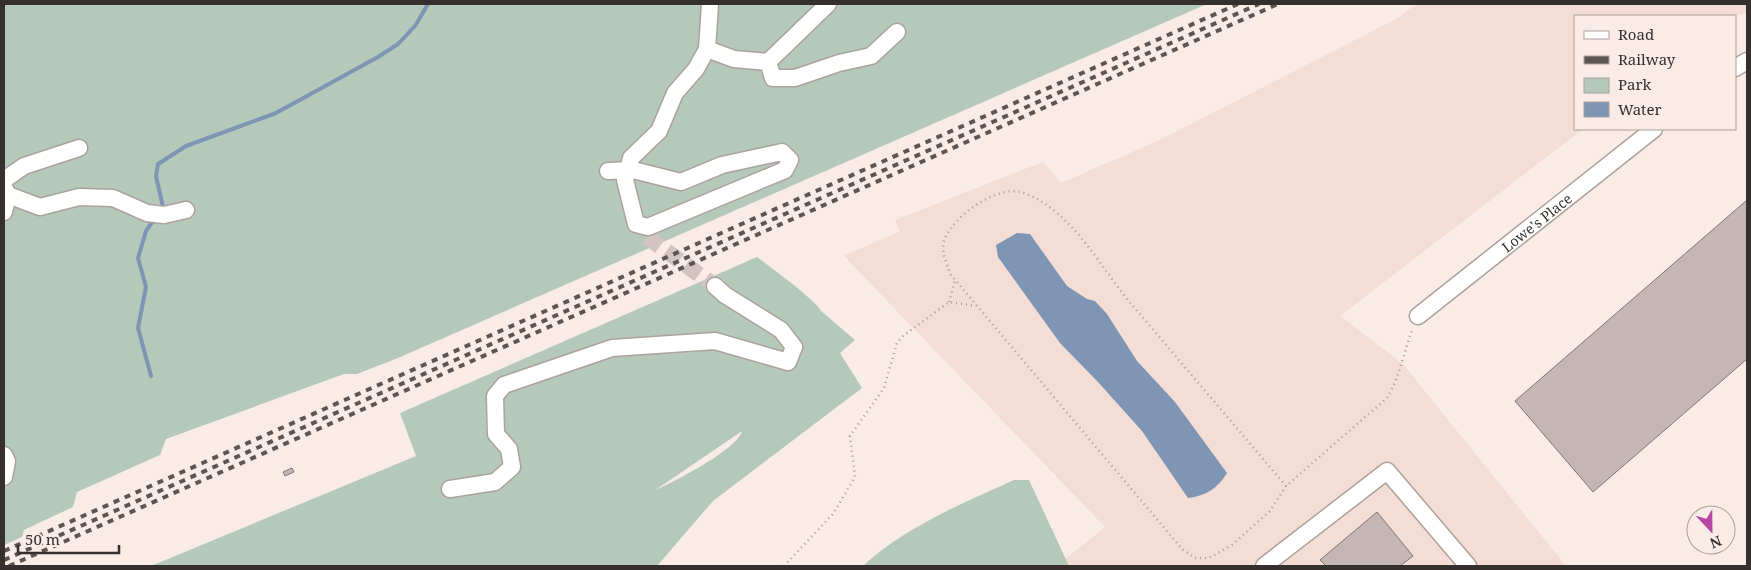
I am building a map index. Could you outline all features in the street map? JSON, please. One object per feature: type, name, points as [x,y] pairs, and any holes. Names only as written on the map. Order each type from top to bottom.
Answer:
[{"type":"street","points":[[647,237],[636,224],[625,180],[631,158],[659,131],[674,93],[696,69],[707,49],[710,4]]},
{"type":"street","points":[[707,49],[734,59],[768,62],[828,4]]},
{"type":"street","points":[[768,62],[773,78],[795,78],[839,63],[871,56],[897,32]]},
{"type":"street","points":[[1736,67],[1747,61]]},
{"type":"street","name":"Lowe's Place","points":[[1418,316],[1653,130]]},
{"type":"street","points":[[4,212],[5,188],[24,166],[79,148]]},
{"type":"street","points":[[608,171],[628,169],[681,182],[722,165],[782,152],[790,160],[785,170],[753,185],[648,227],[636,224]]},
{"type":"street","points":[[5,188],[40,207],[79,196],[113,198],[147,213],[164,216],[186,210]]},
{"type":"street","points":[[450,489],[495,482],[512,467],[510,449],[496,434],[495,396],[504,385],[612,348],[715,341],[788,362],[794,347],[780,330],[725,295],[716,286]]},
{"type":"street","points":[[4,455],[7,461],[4,477]]},
{"type":"street","points":[[1264,566],[1387,471],[1468,566]]},
{"type":"path","points":[[1286,486],[1132,305],[1076,232],[1044,202],[1022,192],[996,194],[968,208],[945,235],[943,255],[955,280],[1182,549],[1195,558],[1209,558],[1232,545],[1270,511],[1286,486],[1387,398],[1394,388],[1399,367],[1418,316]]},
{"type":"path","points":[[784,566],[833,514],[855,477],[850,436],[884,388],[897,343],[903,336],[949,302],[955,280]]},
{"type":"path","points":[[949,302],[977,306]]},
{"type":"shaded area","points":[[1416,4],[1747,4],[1747,13],[1736,15],[1574,15],[1574,130],[1582,130],[1340,316],[1403,364],[1566,566],[1057,566],[1105,527],[844,256],[900,231],[895,220],[1043,162],[1061,183],[1162,139],[1398,18]]},
{"type":"green space","points":[[4,4],[1207,4],[398,358],[357,374],[344,374],[166,439],[160,455],[77,492],[73,507],[24,530],[22,537],[4,545]]},
{"type":"green space","points":[[757,257],[803,292],[821,311],[855,340],[840,353],[862,388],[713,501],[657,566],[151,566],[416,456],[400,413]],"holes":[[[742,431],[738,439],[703,465],[654,491]]]},
{"type":"green space","points":[[1014,480],[1029,480],[1069,566],[863,566],[897,539],[935,517]]},
{"type":"water","points":[[1017,233],[1030,234],[1067,286],[1087,299],[1095,301],[1107,314],[1137,361],[1175,402],[1227,473],[1215,487],[1206,493],[1188,498],[1142,431],[1060,343],[998,257],[996,245]]},
{"type":"building","points":[[1747,200],[1747,359],[1593,492],[1515,401]]},
{"type":"building","points":[[292,468],[294,472],[285,476],[283,472]]},
{"type":"building","points":[[1377,512],[1413,556],[1400,566],[1326,566],[1320,560]]},
{"type":"waterway","points":[[160,211],[163,207],[156,176],[158,164],[186,146],[276,113],[378,57],[398,44],[415,26],[428,4]]},
{"type":"waterway","points":[[151,376],[138,328],[146,287],[138,258],[146,231],[155,218]]},
{"type":"tunnel","points":[[647,237],[715,286]]},
{"type":"railway","points":[[4,551],[1238,4]]},
{"type":"railway","points":[[4,560],[1259,4]]},
{"type":"railway","points":[[9,566],[1278,4]]}]
